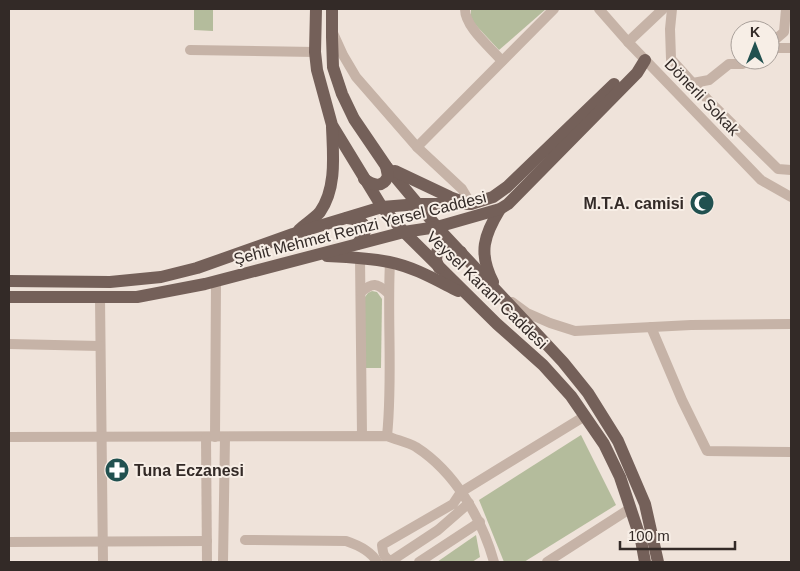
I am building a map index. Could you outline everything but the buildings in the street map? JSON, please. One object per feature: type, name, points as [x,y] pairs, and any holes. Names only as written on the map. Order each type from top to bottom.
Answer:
[{"type":"main road","name":"Veysel Karani Caddesi","points":[[316,9],[315,52],[317,70],[332,124],[364,179],[382,207],[404,232],[469,297],[543,365],[571,396],[604,444],[620,477],[641,540],[645,562]]},
{"type":"main road","name":"Veysel Karani Caddesi","points":[[332,9],[333,67],[342,94],[354,119],[386,166],[437,227],[563,362],[582,385],[618,441],[645,504],[658,562]]},
{"type":"main road","name":"Şehit Mehmet Remzi Yersel Caddesi","points":[[9,281],[110,282],[161,277],[197,268],[293,234],[382,207],[419,204],[471,204],[493,197],[507,187],[631,68],[645,60]]},
{"type":"main road","name":"Şehit Mehmet Remzi Yersel Caddesi","points":[[9,297],[137,297],[216,282],[404,232],[437,227],[500,209],[508,204],[638,73],[645,60]]},
{"type":"main road","points":[[293,234],[319,212],[328,194],[332,175],[332,124]]},
{"type":"main road","points":[[364,179],[380,186],[386,182],[388,176],[386,166]]},
{"type":"main road","points":[[386,166],[450,198],[471,204]]},
{"type":"main road","points":[[498,293],[484,259],[486,238],[500,209]]},
{"type":"main road","points":[[347,218],[357,219],[363,223],[365,230],[357,244]]},
{"type":"main road","points":[[440,268],[436,260],[437,252],[444,247],[461,252]]},
{"type":"main road","points":[[317,256],[360,258],[390,262],[422,273],[469,297]]},
{"type":"street","points":[[465,9],[468,24],[502,61]]},
{"type":"street","points":[[417,147],[554,9]]},
{"type":"street","name":"Dönerli Sokak","points":[[599,9],[645,60],[761,180],[791,197]]},
{"type":"street","points":[[628,42],[663,9]]},
{"type":"street","points":[[672,9],[670,29],[671,59],[778,170],[791,170]]},
{"type":"street","points":[[780,35],[784,32],[786,9]]},
{"type":"street","points":[[651,20],[670,29]]},
{"type":"street","points":[[332,30],[343,55],[356,77],[417,147],[462,188],[471,204]]},
{"type":"street","points":[[190,50],[315,52]]},
{"type":"street","points":[[693,83],[709,80],[730,64]]},
{"type":"street","points":[[360,258],[362,435]]},
{"type":"street","points":[[387,436],[389,416],[388,293],[390,262]]},
{"type":"street","points":[[216,282],[216,437],[223,562]]},
{"type":"street","points":[[361,292],[374,284],[381,286],[388,293]]},
{"type":"street","points":[[498,293],[527,313],[575,331],[691,325],[791,324]]},
{"type":"street","points":[[100,298],[103,562]]},
{"type":"street","points":[[651,327],[682,400],[707,450],[791,452]]},
{"type":"street","points":[[9,344],[100,346]]},
{"type":"street","points":[[469,503],[438,530],[391,560],[385,558],[382,552],[382,545],[453,504],[461,492],[585,416]]},
{"type":"street","points":[[9,437],[387,436],[415,447],[437,464],[461,492],[480,522],[493,559],[482,562]]},
{"type":"street","points":[[207,562],[207,541],[216,437]]},
{"type":"street","points":[[547,562],[631,508]]},
{"type":"street","points":[[419,562],[480,522]]},
{"type":"street","points":[[245,540],[346,541],[358,545],[374,557],[377,562]]},
{"type":"street","points":[[9,542],[207,541]]},
{"type":"green space","points":[[194,9],[213,9],[213,31],[194,30]]},
{"type":"green space","points":[[471,9],[546,9],[499,50],[471,20]]},
{"type":"green space","points":[[372,291],[377,292],[382,299],[381,368],[365,368],[365,297]]},
{"type":"green space","points":[[581,435],[616,505],[524,562],[504,562],[479,500]]},
{"type":"green space","points":[[476,535],[480,557],[472,562],[437,562]]},
{"type":"place","name":"M.T.A. camisi","points":[[702,203]]},
{"type":"place","name":"Tuna Eczanesi","points":[[117,470]]}]
